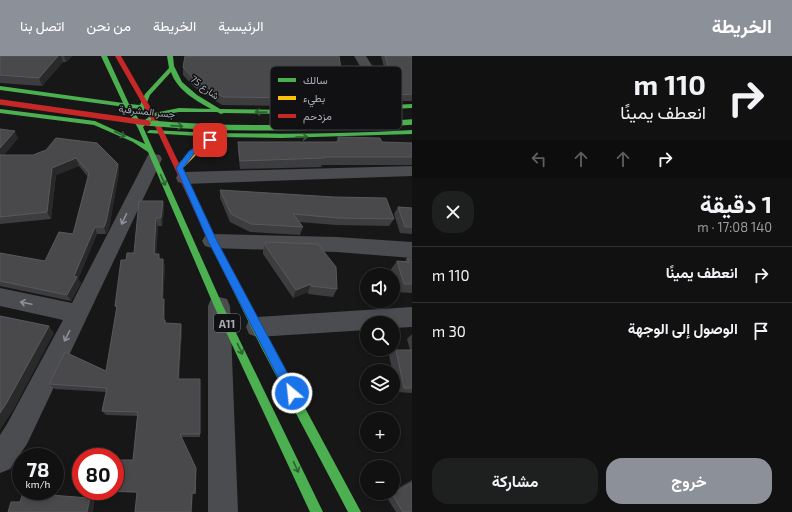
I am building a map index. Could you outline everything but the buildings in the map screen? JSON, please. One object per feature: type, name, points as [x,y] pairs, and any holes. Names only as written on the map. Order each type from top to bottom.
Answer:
[{"type":"main road","name":"A11","points":[[104,56],[128,105],[142,129],[152,155],[219,306],[317,512]]},
{"type":"main road","name":"A11","points":[[118,56],[130,74],[148,109],[163,133],[212,241],[355,512]]},
{"type":"main road","points":[[170,56],[170,69],[151,85],[147,95],[148,119],[142,129],[163,133],[221,136],[344,136],[412,132]]},
{"type":"main road","name":"شارع 75","points":[[170,69],[184,87],[221,112]]},
{"type":"main road","points":[[130,74],[151,85]]},
{"type":"main road","points":[[107,88],[115,79]]},
{"type":"main road","points":[[0,88],[166,111],[270,112]]},
{"type":"main road","points":[[14,112],[29,105],[33,96],[31,92]]},
{"type":"main road","points":[[79,98],[98,93]]},
{"type":"main road","name":"جسر المشرفية","points":[[0,94],[140,114],[234,120],[270,119]]},
{"type":"main road","points":[[180,97],[208,104]]},
{"type":"main road","name":"جسر المشرفية","points":[[0,102],[145,123],[215,129],[270,129]]},
{"type":"main road","points":[[402,106],[412,106]]},
{"type":"main road","points":[[0,110],[109,124],[122,121],[148,109]]},
{"type":"main road","name":"جسر المشرفية","points":[[402,113],[412,112]]},
{"type":"main road","name":"جسر المشرفية","points":[[402,123],[412,122]]},
{"type":"main road","points":[[95,123],[135,141],[152,155]]},
{"type":"main road","points":[[181,173],[192,152],[210,140],[221,136]]},
{"type":"street","points":[[360,56],[366,66]]},
{"type":"street","points":[[0,459],[17,434],[78,314],[152,155]]},
{"type":"street","points":[[181,173],[412,171]]},
{"type":"street","points":[[212,241],[301,242],[360,245],[412,250]]},
{"type":"street","points":[[0,297],[78,314]]},
{"type":"street","points":[[219,306],[222,512]]},
{"type":"street","points":[[257,327],[412,317]]},
{"type":"traffic: fast","points":[[104,56],[127,105],[141,128],[219,306],[317,512]]},
{"type":"traffic: fast","points":[[170,56],[174,75],[180,83],[195,97],[221,112]]},
{"type":"traffic: fast","points":[[141,111],[147,95],[171,69]]},
{"type":"traffic: fast","points":[[0,88],[139,107]]},
{"type":"traffic: fast","points":[[402,107],[412,106]]},
{"type":"traffic: fast","points":[[142,125],[154,115],[179,110],[270,112]]},
{"type":"traffic: fast","points":[[0,111],[95,123],[135,141],[151,151]]},
{"type":"traffic: fast","points":[[402,123],[412,122]]},
{"type":"traffic: fast","points":[[148,123],[214,128],[270,128]]},
{"type":"traffic: fast","points":[[150,132],[281,136],[412,132]]},
{"type":"traffic: fast","points":[[212,240],[265,344],[355,512]]},
{"type":"traffic: slow","points":[[179,168],[197,150],[220,137]]},
{"type":"traffic: jam","points":[[118,56],[157,124],[212,240]]},
{"type":"traffic: jam","points":[[0,102],[148,123]]},
{"type":"route","points":[[210,140],[192,152],[179,168],[212,241],[292,393]]}]
